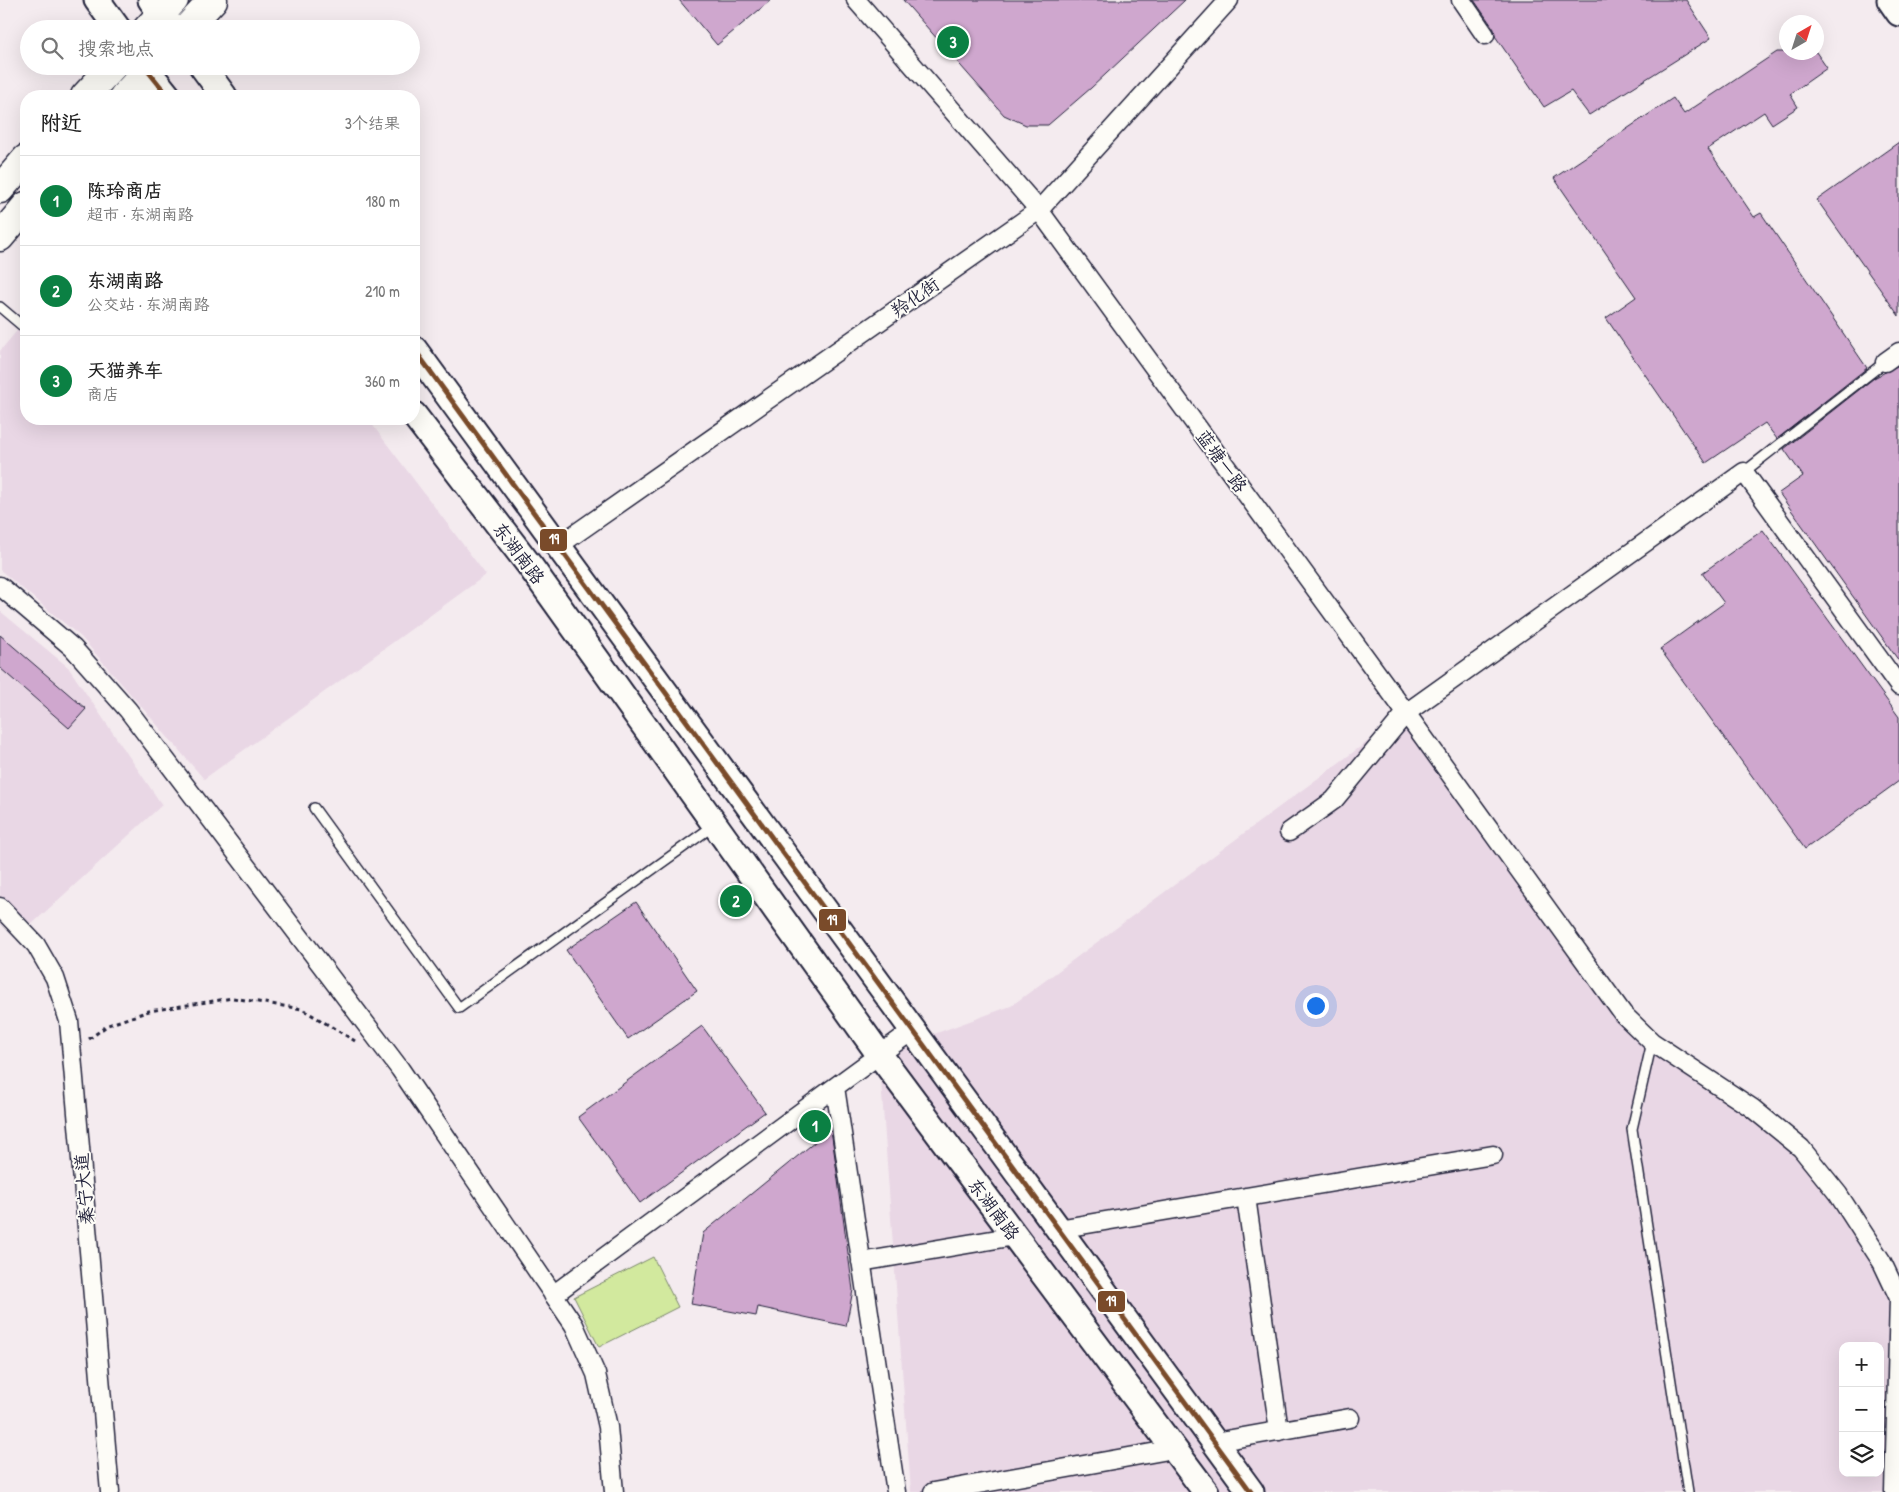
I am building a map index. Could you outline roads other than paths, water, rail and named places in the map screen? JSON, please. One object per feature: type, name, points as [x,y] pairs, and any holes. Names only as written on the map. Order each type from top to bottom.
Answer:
[{"type":"main road","points":[[97,0],[111,20]]},
{"type":"main road","points":[[194,20],[213,0]]},
{"type":"main road","points":[[1890,0],[1899,13]]},
{"type":"main road","points":[[90,90],[104,75]]},
{"type":"main road","points":[[129,90],[142,75]]},
{"type":"main road","points":[[153,75],[164,90]]},
{"type":"main road","points":[[209,75],[220,90]]},
{"type":"main road","points":[[0,189],[20,166]]},
{"type":"main road","points":[[0,236],[20,213]]},
{"type":"main road","name":"东湖南路","points":[[420,357],[1251,1492]]},
{"type":"main road","name":"东湖南路","points":[[420,423],[530,566],[879,1054],[1206,1492]]},
{"type":"street","name":"蓝塘一路","points":[[856,0],[1039,210],[1406,712],[1623,1014],[1652,1042],[1752,1108],[1801,1148],[1838,1194],[1882,1262],[1899,1298],[1894,1492]]},
{"type":"street","name":"羚化街","points":[[558,546],[1039,210],[1230,0]]},
{"type":"street","points":[[1461,0],[1484,35]]},
{"type":"street","points":[[1289,832],[1334,800],[1406,712],[1744,472],[1899,686]]},
{"type":"street","points":[[0,586],[73,648],[128,710],[400,1069],[574,1325],[596,1374],[608,1428],[614,1492]]},
{"type":"street","name":"秦宁大道","points":[[0,907],[36,945],[55,978],[69,1021],[110,1492]]},
{"type":"street","points":[[553,1295],[913,1030]]},
{"type":"street","points":[[835,1087],[896,1492]]},
{"type":"street","points":[[1058,1229],[1493,1155]]},
{"type":"street","points":[[1246,1197],[1279,1431]]},
{"type":"street","points":[[861,1262],[1015,1236]]},
{"type":"street","points":[[1214,1442],[1350,1418]]},
{"type":"street","points":[[933,1492],[1174,1449]]},
{"type":"lane","points":[[0,306],[20,323]]},
{"type":"lane","points":[[1744,472],[1892,357]]},
{"type":"lane","points":[[314,808],[459,1008],[715,824]]},
{"type":"lane","points":[[1652,1042],[1632,1129],[1688,1492]]},
{"type":"place","name":"天猫养车","points":[[953,42]]},
{"type":"place","name":"东湖南路","points":[[736,901]]},
{"type":"place","name":"陈玲商店","points":[[815,1126]]}]
